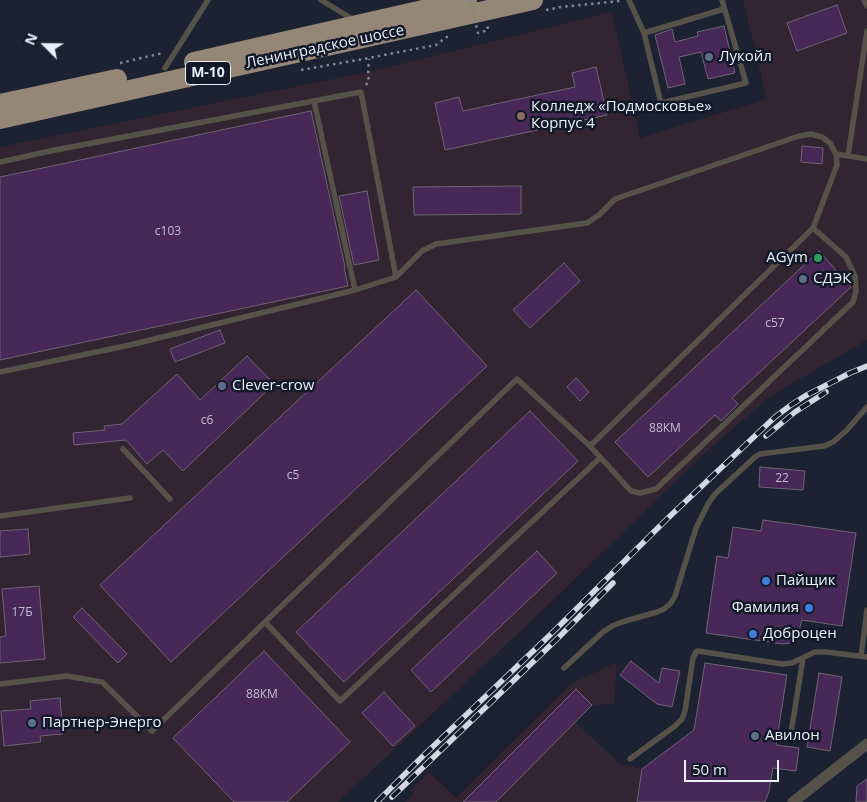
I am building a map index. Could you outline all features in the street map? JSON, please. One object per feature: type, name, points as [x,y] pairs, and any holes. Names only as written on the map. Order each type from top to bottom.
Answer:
[{"type":"highway","name":"Ленинградское шоссе","points":[[0,104],[469,0]]},
{"type":"highway","name":"Ленинградское шоссе","points":[[0,119],[533,0]]},
{"type":"street","points":[[793,802],[867,744]]},
{"type":"lane","points":[[165,68],[208,0]]},
{"type":"lane","points":[[320,0],[360,24]]},
{"type":"lane","points":[[629,0],[644,32],[660,103],[746,83],[722,0]]},
{"type":"lane","points":[[864,0],[867,6]]},
{"type":"lane","points":[[644,32],[724,9]]},
{"type":"lane","points":[[848,156],[867,31]]},
{"type":"lane","points":[[0,162],[361,92],[396,277]]},
{"type":"lane","points":[[314,101],[355,290]]},
{"type":"lane","points":[[0,372],[130,345],[355,290],[396,277],[422,251],[436,244],[588,223],[600,215],[615,199],[799,136],[811,134],[822,137],[830,143],[836,154],[837,164],[813,228],[590,446]]},
{"type":"lane","points":[[836,154],[867,159]]},
{"type":"lane","points":[[0,684],[67,676],[102,682],[152,731],[517,379],[590,446],[631,491],[640,494],[656,489],[853,302],[856,291],[855,276],[846,257],[813,228]]},
{"type":"lane","points":[[564,668],[612,626],[657,612],[671,603],[696,528],[708,504],[715,494],[754,457],[760,454],[824,446],[833,442],[846,431],[867,407]]},
{"type":"lane","points":[[123,449],[170,499]]},
{"type":"lane","points":[[265,622],[340,701],[600,458]]},
{"type":"lane","points":[[0,516],[130,498]]},
{"type":"lane","points":[[630,759],[682,720],[693,658],[696,652],[701,651],[782,664],[792,663],[815,652],[864,656],[867,610]]},
{"type":"lane","points":[[791,733],[803,658]]},
{"type":"path","points":[[469,0],[478,32],[488,30],[487,23]]},
{"type":"path","points":[[361,92],[368,82],[369,58]]},
{"type":"shaded area","points":[[743,0],[867,0],[867,340],[772,395],[706,452],[543,610],[338,802],[0,802],[0,147],[373,71],[612,12],[640,138],[767,99]]},
{"type":"shaded area","points":[[617,662],[614,704],[592,705],[575,722],[620,764],[642,769],[637,802],[405,802],[414,794],[410,790],[429,772],[456,798],[571,684]]},
{"type":"building","points":[[837,5],[847,33],[797,51],[787,23]]},
{"type":"building","points":[[724,26],[735,73],[708,79],[701,52],[679,57],[685,84],[668,88],[655,35],[672,29],[675,42],[698,36],[697,32]]},
{"type":"building","points":[[596,67],[607,115],[445,150],[435,103],[459,97],[463,111],[575,87],[572,73]]},
{"type":"building","points":[[311,111],[348,286],[0,360],[0,177]]},
{"type":"building","points":[[802,146],[823,148],[822,164],[801,162]]},
{"type":"building","points":[[521,186],[521,214],[414,215],[413,187]]},
{"type":"building","points":[[367,191],[379,260],[354,265],[339,196]]},
{"type":"building","points":[[819,251],[851,287],[732,398],[738,404],[721,421],[715,415],[648,477],[615,442]]},
{"type":"building","points":[[564,263],[580,281],[530,328],[513,310]]},
{"type":"building","points":[[416,290],[487,366],[171,662],[100,585]]},
{"type":"building","points":[[220,330],[225,343],[175,362],[170,349]]},
{"type":"building","points":[[247,356],[274,384],[183,471],[163,450],[147,464],[126,440],[74,445],[73,433],[105,430],[104,426],[122,424],[177,374],[200,400]]},
{"type":"building","points":[[576,378],[589,392],[580,401],[567,387]]},
{"type":"building","points":[[530,411],[578,461],[344,682],[296,632]]},
{"type":"building","points":[[760,467],[805,471],[803,490],[759,487]]},
{"type":"building","points":[[763,520],[856,533],[842,626],[802,620],[796,638],[790,643],[783,644],[706,633],[717,556],[728,558],[733,527],[761,531]]},
{"type":"building","points":[[28,529],[30,554],[0,557],[0,531]]},
{"type":"building","points":[[537,551],[557,573],[431,692],[411,670]]},
{"type":"building","points":[[39,586],[45,659],[0,663],[0,637],[6,636],[2,589]]},
{"type":"building","points":[[82,608],[127,654],[118,663],[73,617]]},
{"type":"building","points":[[264,651],[350,742],[287,802],[234,802],[173,738]]},
{"type":"building","points":[[631,661],[659,683],[662,668],[680,671],[672,707],[657,704],[620,675]]},
{"type":"building","points":[[705,663],[787,675],[776,745],[799,748],[796,771],[773,768],[765,802],[637,802],[642,769],[694,730]]},
{"type":"building","points":[[819,673],[842,677],[830,751],[807,747]]},
{"type":"building","points":[[576,689],[592,705],[496,802],[463,802]]},
{"type":"building","points":[[384,692],[415,726],[393,746],[362,713]]},
{"type":"building","name":"Партнер-Энерго","points":[[60,698],[63,734],[40,736],[41,742],[4,746],[1,711],[31,709],[30,701]]},
{"type":"building","points":[[867,779],[867,802],[856,802],[857,786]]},
{"type":"railway","points":[[377,802],[668,518],[775,417],[805,396],[867,366]]},
{"type":"railway","points":[[766,436],[795,412],[826,392]]},
{"type":"railway","points":[[392,797],[613,583]]},
{"type":"place","name":"Лукойл","points":[[709,57]]},
{"type":"place","name":"Колледж «Подмосковье» Корпус 4","points":[[521,116]]},
{"type":"place","name":"AGym","points":[[818,258]]},
{"type":"place","name":"СДЭК","points":[[803,279]]},
{"type":"place","name":"Clever-crow","points":[[222,386]]},
{"type":"place","name":"Пайщик","points":[[766,581]]},
{"type":"place","name":"Фамилия","points":[[809,608]]},
{"type":"place","name":"Доброцен","points":[[753,634]]},
{"type":"place","name":"Партнер-Энерго","points":[[32,723]]},
{"type":"place","name":"Авилон","points":[[755,736]]}]
